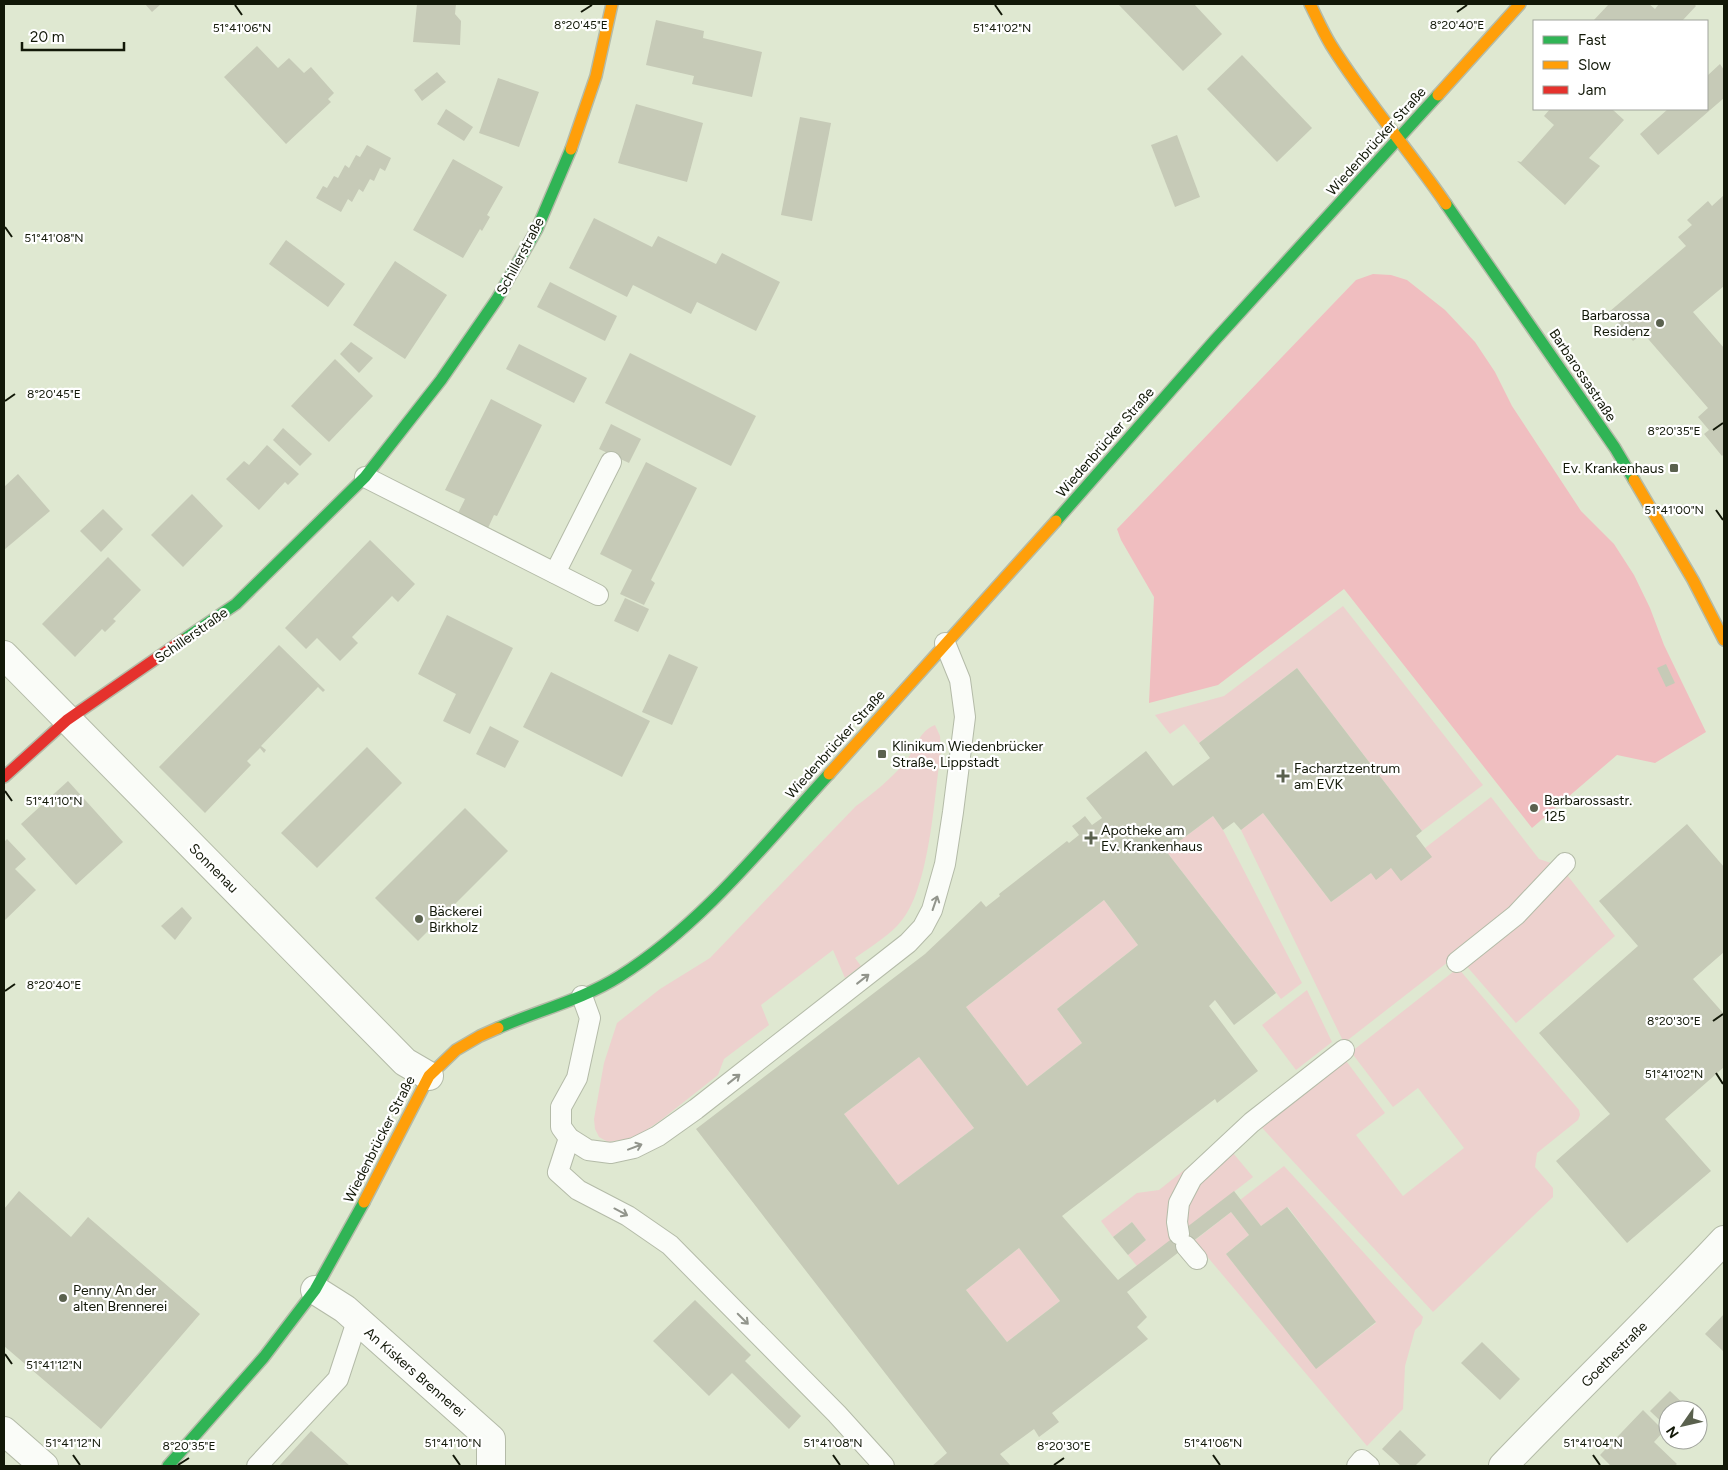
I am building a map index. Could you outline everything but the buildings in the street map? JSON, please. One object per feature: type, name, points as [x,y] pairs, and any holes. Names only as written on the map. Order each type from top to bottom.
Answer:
[{"type":"street","name":"Schillerstraße","points":[[4,777],[67,720],[236,604],[365,477],[441,380],[497,299],[537,228],[573,144],[596,76],[612,4]]},
{"type":"street","name":"Barbarossastraße","points":[[1310,4],[1330,44],[1517,305],[1615,448],[1692,580],[1724,640]]},
{"type":"street","name":"Wiedenbrücker Straße","points":[[168,1466],[264,1357],[315,1290],[366,1199],[429,1076],[456,1050],[480,1036],[518,1019],[582,996],[620,976],[660,946],[719,894],[864,736],[1215,340],[1520,4]]},
{"type":"street","name":"Sonnenau","points":[[4,655],[406,1062],[429,1076]]},
{"type":"street","name":"Goethestraße","points":[[1503,1466],[1668,1301],[1724,1240]]},
{"type":"street","name":"An Kiskers Brennerei","points":[[315,1290],[345,1309],[491,1439],[491,1466]]},
{"type":"street","points":[[4,1431],[44,1466]]},
{"type":"lane","points":[[555,573],[611,462]]},
{"type":"lane","points":[[365,477],[598,595]]},
{"type":"lane","points":[[582,996],[590,1018],[577,1078],[561,1107],[562,1126],[569,1138],[588,1150],[611,1153],[634,1148],[658,1136],[696,1109],[908,943],[923,927],[932,910],[945,864],[953,812],[964,717],[960,680],[945,643]]},
{"type":"lane","points":[[1457,962],[1516,915],[1565,863]]},
{"type":"lane","points":[[1187,1246],[1176,1222],[1179,1203],[1192,1178],[1252,1122],[1344,1050]]},
{"type":"lane","points":[[569,1138],[558,1172],[578,1190],[628,1216],[670,1245],[838,1414],[884,1466]]},
{"type":"lane","points":[[257,1466],[338,1379],[357,1321]]},
{"type":"lane","points":[[1357,1466],[1362,1460],[1369,1466]]},
{"type":"shaded area","points":[[1373,274],[1391,275],[1407,280],[1445,310],[1475,342],[1495,372],[1512,406],[1581,511],[1614,544],[1634,575],[1650,608],[1664,645],[1706,732],[1655,763],[1617,755],[1532,828],[1344,589],[1218,685],[1149,703],[1154,597],[1121,540],[1117,529],[1356,280]]},
{"type":"shaded area","points":[[1343,606],[1483,785],[1422,831],[1297,668],[1199,743],[1184,724],[1170,734],[1155,715],[1224,696]]},
{"type":"shaded area","points":[[935,725],[940,736],[941,750],[929,843],[917,891],[908,911],[897,926],[855,958],[861,966],[845,978],[833,950],[761,1005],[769,1025],[724,1059],[718,1075],[661,1120],[642,1133],[627,1139],[608,1142],[599,1137],[595,1129],[594,1119],[604,1063],[617,1023],[660,989],[710,958],[856,806],[895,773],[906,761],[925,731]]},
{"type":"shaded area","points":[[1491,797],[1539,859],[1560,866],[1615,936],[1516,1023],[1457,955],[1344,1043],[1241,830],[1263,813],[1331,902],[1371,873],[1376,879],[1391,868],[1401,880],[1425,848]]},
{"type":"shaded area","points":[[1213,816],[1223,830],[1302,983],[1281,999],[1166,851]]},
{"type":"shaded area","points":[[1104,900],[1138,945],[1057,1009],[1082,1043],[1027,1086],[966,1007]]},
{"type":"shaded area","points":[[1458,968],[1579,1110],[1580,1115],[1578,1120],[1537,1153],[1535,1167],[1553,1188],[1553,1197],[1433,1312],[1252,1117],[1338,1050],[1385,1113],[1356,1135],[1403,1196],[1464,1148],[1418,1088],[1393,1107],[1351,1052]]},
{"type":"shaded area","points":[[1307,990],[1332,1042],[1296,1070],[1262,1025]]},
{"type":"shaded area","points":[[919,1057],[974,1128],[898,1185],[844,1114]]},
{"type":"shaded area","points":[[1233,1153],[1253,1177],[1187,1228],[1188,1204],[1193,1194],[1199,1185]]},
{"type":"shaded area","points":[[1193,1163],[1173,1201],[1174,1238],[1137,1266],[1128,1255],[1146,1240],[1132,1222],[1113,1237],[1101,1221],[1137,1193],[1159,1190]]},
{"type":"shaded area","points":[[1284,1166],[1423,1317],[1421,1324],[1415,1330],[1405,1366],[1403,1409],[1367,1446],[1194,1241],[1231,1212],[1249,1235],[1226,1254],[1316,1368],[1376,1323],[1288,1207],[1261,1226],[1240,1200]]},
{"type":"shaded area","points":[[1019,1248],[1060,1301],[1007,1342],[966,1290]]},
{"type":"traffic: fast","points":[[1056,521],[1215,340],[1438,95]]},
{"type":"traffic: fast","points":[[183,640],[236,604],[365,477],[441,380],[497,299],[537,229],[571,149]]},
{"type":"traffic: fast","points":[[1446,204],[1615,448],[1634,480]]},
{"type":"traffic: fast","points":[[498,1028],[591,992],[650,956],[678,933],[731,882],[829,774]]},
{"type":"traffic: fast","points":[[168,1466],[264,1357],[315,1290],[364,1202]]},
{"type":"traffic: slow","points":[[571,149],[596,76],[612,4]]},
{"type":"traffic: slow","points":[[1310,4],[1328,40],[1344,66],[1446,204]]},
{"type":"traffic: slow","points":[[1438,95],[1520,4]]},
{"type":"traffic: slow","points":[[1634,480],[1693,580],[1724,640]]},
{"type":"traffic: slow","points":[[829,774],[1056,521]]},
{"type":"traffic: slow","points":[[364,1202],[429,1076],[456,1050],[498,1028]]},
{"type":"traffic: jam","points":[[4,777],[67,720],[183,640]]},
{"type":"place","name":"Barbarossa Residenz","points":[[1660,323]]},
{"type":"place","name":"Ev. Krankenhaus","points":[[1674,468]]},
{"type":"place","name":"Klinikum Wiedenbrücker Straße, Lippstadt","points":[[882,754]]},
{"type":"place","name":"Facharztzentrum am EVK","points":[[1283,776]]},
{"type":"place","name":"Barbarossastr. 125","points":[[1534,808]]},
{"type":"place","name":"Apotheke am Ev. Krankenhaus","points":[[1091,838]]},
{"type":"place","name":"Bäckerei Birkholz","points":[[419,919]]},
{"type":"place","name":"Penny An der alten Brennerei","points":[[63,1298]]}]
